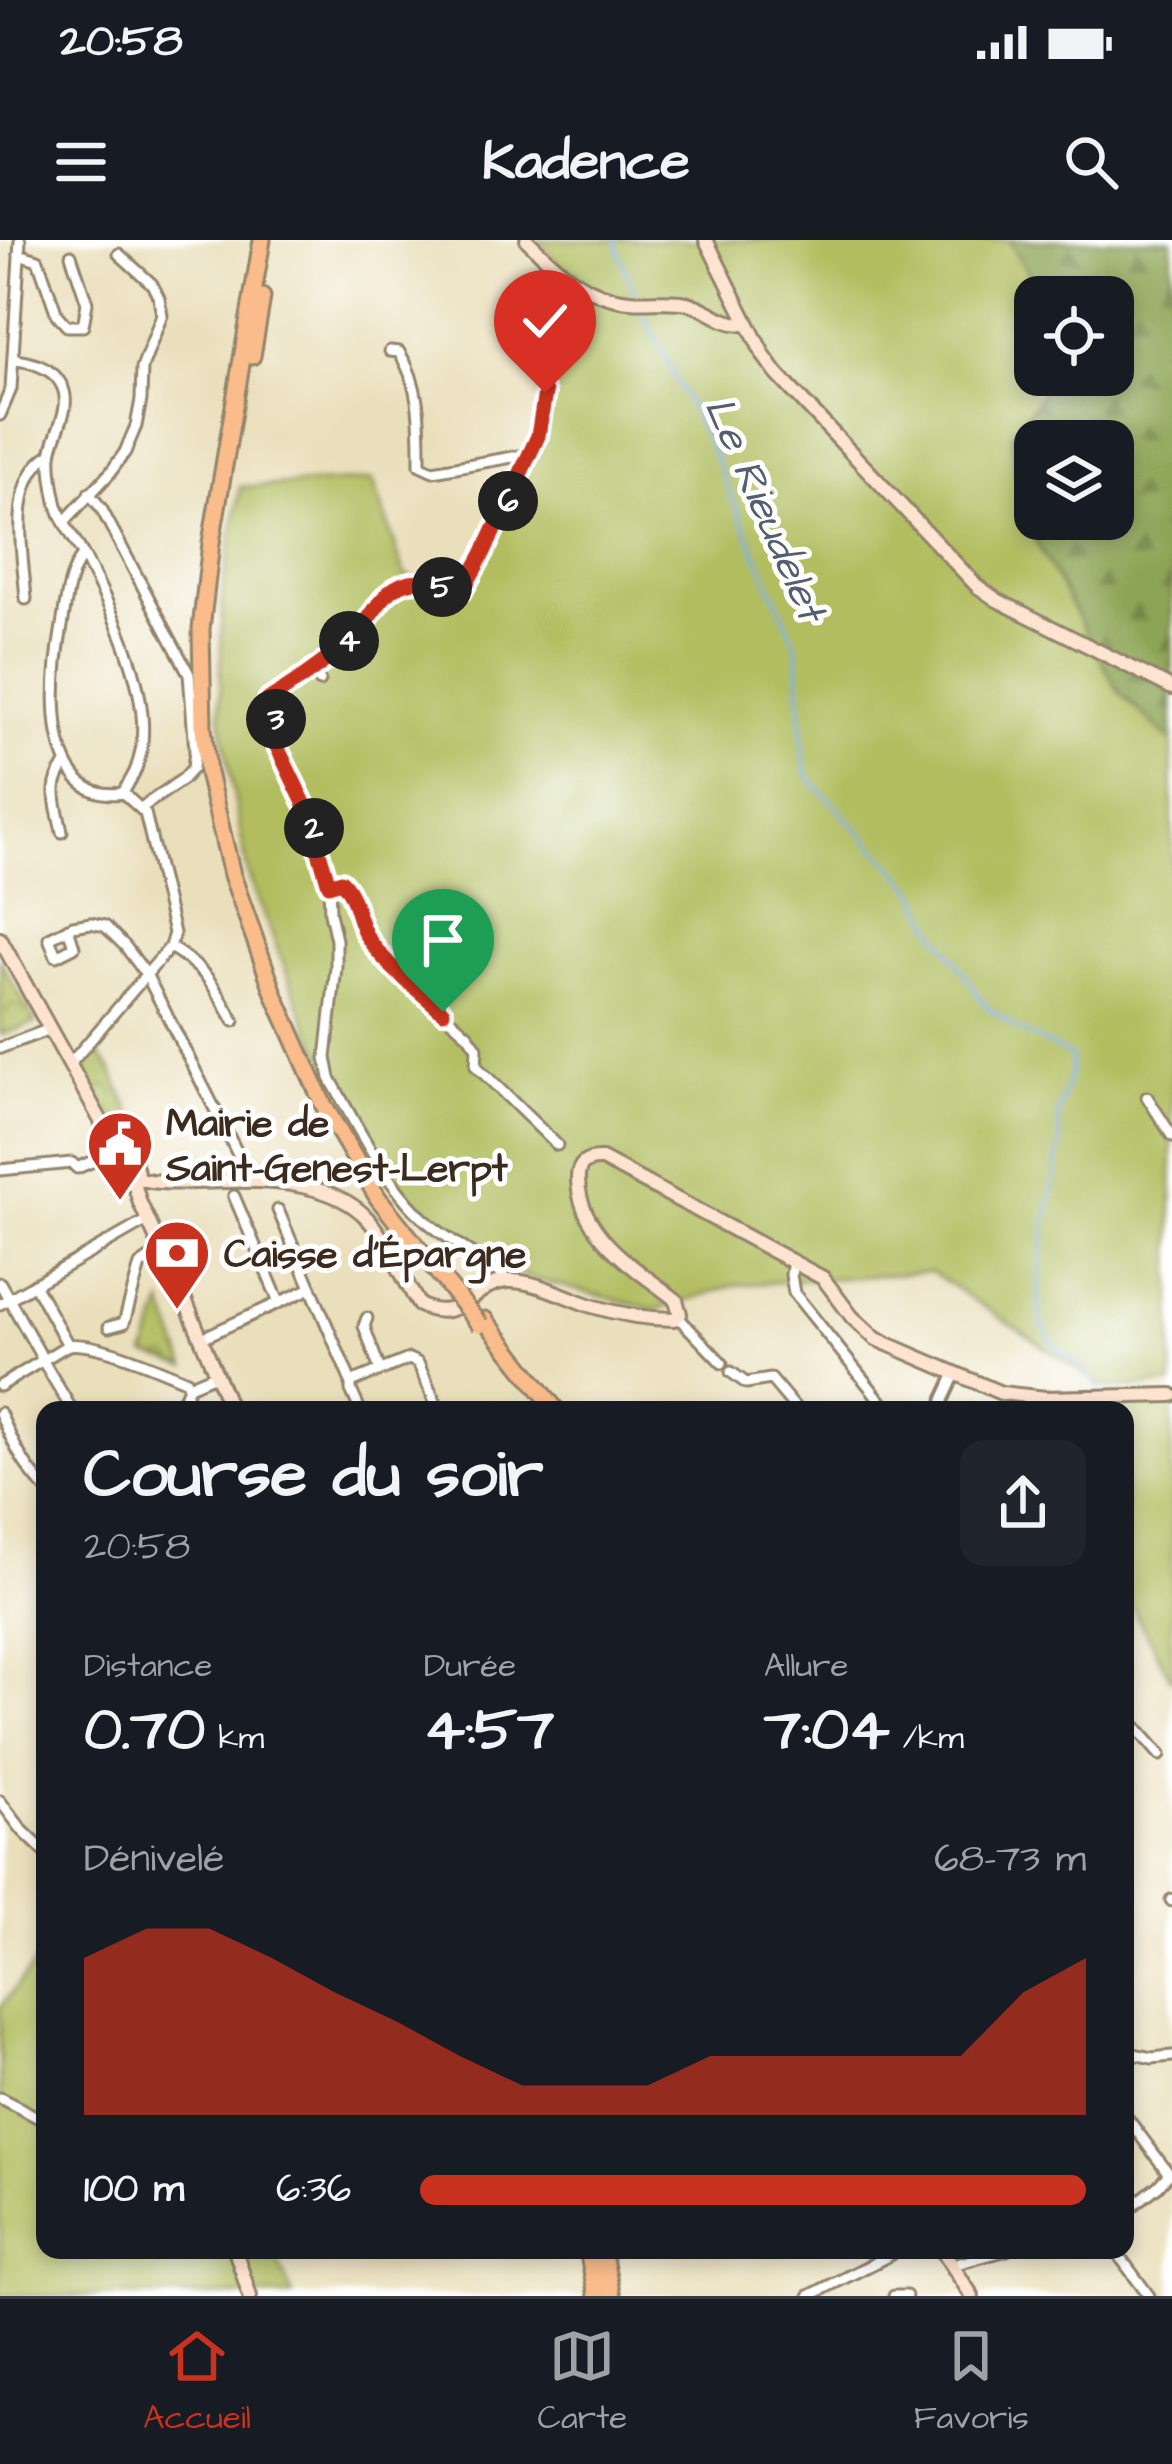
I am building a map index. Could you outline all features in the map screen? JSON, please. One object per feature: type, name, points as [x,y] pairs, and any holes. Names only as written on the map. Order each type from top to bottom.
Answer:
[{"type":"highway","points":[[262,240],[201,629],[208,773],[232,875],[275,996],[323,1104],[378,1198],[454,1287]]},
{"type":"highway","points":[[272,240],[214,586],[209,686],[218,782],[237,862],[272,965],[325,1092],[392,1203],[540,1401]]},
{"type":"highway","points":[[482,1323],[548,1401]]},
{"type":"highway","points":[[590,2259],[597,2296]]},
{"type":"highway","points":[[604,2259],[612,2296]]},
{"type":"street","points":[[0,415],[11,389],[20,240]]},
{"type":"street","points":[[527,240],[590,292],[632,302],[681,302],[710,311],[731,326],[747,324]]},
{"type":"street","points":[[706,240],[764,356],[778,374],[977,586],[1172,688]]},
{"type":"street","points":[[20,254],[38,260],[57,315],[68,326],[83,326],[88,303],[71,255]]},
{"type":"street","points":[[64,522],[118,464],[136,426],[142,368],[162,315],[152,284],[119,254]]},
{"type":"street","points":[[507,1280],[420,1216],[394,1185],[330,1078],[327,1040],[337,940],[329,885],[305,805],[270,732],[277,722],[268,700],[356,635],[387,592],[408,582],[426,581],[463,590],[538,436],[562,272]]},
{"type":"street","points":[[390,351],[398,352],[406,364],[416,391],[420,465],[433,471],[530,454]]},
{"type":"street","points":[[14,360],[47,371],[64,389],[65,408],[51,454],[56,502],[112,616],[141,694],[138,766],[123,793]]},
{"type":"street","points":[[26,599],[22,505],[27,477],[51,454]]},
{"type":"street","points":[[89,493],[189,674],[193,768],[141,808]]},
{"type":"street","points":[[70,1064],[170,947],[174,934],[145,813],[123,793],[106,796],[87,789],[66,764],[56,722],[57,658],[71,579],[83,555]]},
{"type":"street","points":[[314,670],[320,681]]},
{"type":"street","points":[[62,832],[54,792],[55,778],[66,764]]},
{"type":"street","points":[[329,885],[341,881],[350,889],[366,934],[384,957],[468,1035],[477,1048],[476,1066],[557,1145]]},
{"type":"street","points":[[68,928],[91,923],[106,926],[146,974],[251,1180]]},
{"type":"street","points":[[0,939],[101,1121],[112,1130],[110,1150],[116,1177],[251,1180],[307,1188],[340,1199],[371,1222],[419,1306],[431,1311],[445,1313],[507,1280],[596,1307],[669,1320],[678,1317]]},
{"type":"street","points":[[170,947],[210,978],[234,1021]]},
{"type":"street","points":[[0,1048],[50,1029]]},
{"type":"street","points":[[1147,1097],[1172,1136]]},
{"type":"street","points":[[0,1170],[72,1163],[77,1168],[110,1150]]},
{"type":"street","points":[[110,1150],[133,1178],[227,1401]]},
{"type":"street","points":[[678,1317],[676,1300],[591,1226],[578,1181],[579,1169],[591,1158],[626,1169],[823,1278],[852,1317],[876,1339],[1001,1394],[1046,1398],[1172,1395]]},
{"type":"street","points":[[234,1196],[279,1302]]},
{"type":"street","points":[[278,1210],[356,1401]]},
{"type":"street","points":[[4,1302],[148,1220]]},
{"type":"street","points":[[109,1327],[124,1322],[140,1265],[163,1250]]},
{"type":"street","points":[[793,1261],[794,1293],[882,1401]]},
{"type":"street","points":[[0,1283],[4,1302],[67,1401]]},
{"type":"street","points":[[34,1284],[68,1345]]},
{"type":"street","points":[[202,1338],[311,1288]]},
{"type":"street","points":[[678,1317],[722,1363]]},
{"type":"street","points":[[367,1318],[364,1326],[380,1370]]},
{"type":"street","points":[[0,1386],[42,1358],[77,1343],[188,1383],[217,1375]]},
{"type":"street","points":[[352,1382],[409,1359],[418,1363],[435,1401]]},
{"type":"street","points":[[731,1372],[746,1383],[771,1379],[789,1401]]},
{"type":"street","points":[[943,1401],[955,1374]]},
{"type":"street","points":[[181,1401],[188,1383]]},
{"type":"street","points":[[0,1413],[18,1453],[36,1478]]},
{"type":"street","points":[[1134,1725],[1160,1754]]},
{"type":"street","points":[[0,1801],[36,1843]]},
{"type":"street","points":[[1134,2054],[1172,2056]]},
{"type":"street","points":[[0,2098],[36,2116]]},
{"type":"street","points":[[1134,2127],[1169,2174],[1134,2206]]},
{"type":"street","points":[[238,2259],[250,2296]]},
{"type":"street","points":[[809,2296],[882,2259]]},
{"type":"street","points":[[949,2259],[972,2296]]},
{"type":"street","points":[[953,2265],[975,2259]]},
{"type":"street","points":[[1121,2259],[1149,2296]]},
{"type":"street","points":[[894,2296],[906,2296]]},
{"type":"green space","points":[[538,240],[1009,240],[1030,276],[1014,276],[1014,396],[1039,396],[1023,420],[1014,420],[1014,540],[1035,540],[1119,691],[1172,741],[1172,1384],[1108,1389],[931,1272],[735,1285],[656,1310],[526,1277],[437,1224],[398,1184],[354,1113],[309,1029],[248,874],[220,717],[222,591],[240,487],[373,480],[405,575],[462,592],[539,434],[565,272]]},
{"type":"green space","points":[[1009,240],[1172,240],[1172,741],[1119,692],[1035,540],[1134,540],[1134,420],[1023,420],[1039,396],[1134,396],[1134,276],[1030,276]]},
{"type":"green space","points":[[0,960],[36,1023],[0,1035]]},
{"type":"green space","points":[[97,1051],[138,1127],[118,1132],[81,1067]]},
{"type":"green space","points":[[163,1304],[186,1367],[145,1355]]},
{"type":"green space","points":[[1172,1403],[1172,1681],[1134,1611],[1134,1405]]},
{"type":"green space","points":[[36,1962],[36,2259],[277,2259],[293,2296],[0,2296],[0,2008]]},
{"type":"waterway","name":"Le Rieudelet","points":[[617,240],[635,295]]},
{"type":"waterway","name":"Le Rieudelet","points":[[638,304],[710,447],[797,647],[809,778],[916,891],[932,925],[986,1006],[1014,1027],[1071,1056],[1058,1114],[1059,1147],[1040,1269],[1040,1315],[1057,1347],[1101,1392]]},
{"type":"place","name":"Mairie de Saint-Genest-Lerpt","points":[[120,1203]]},
{"type":"place","name":"Caisse d'Épargne","points":[[177,1312]]},
{"type":"route","points":[[443,1012],[366,934],[350,889],[341,881],[329,885],[305,805],[270,732],[277,722],[268,700],[356,635],[387,592],[408,582],[426,581],[463,590],[538,436],[545,393]]}]
